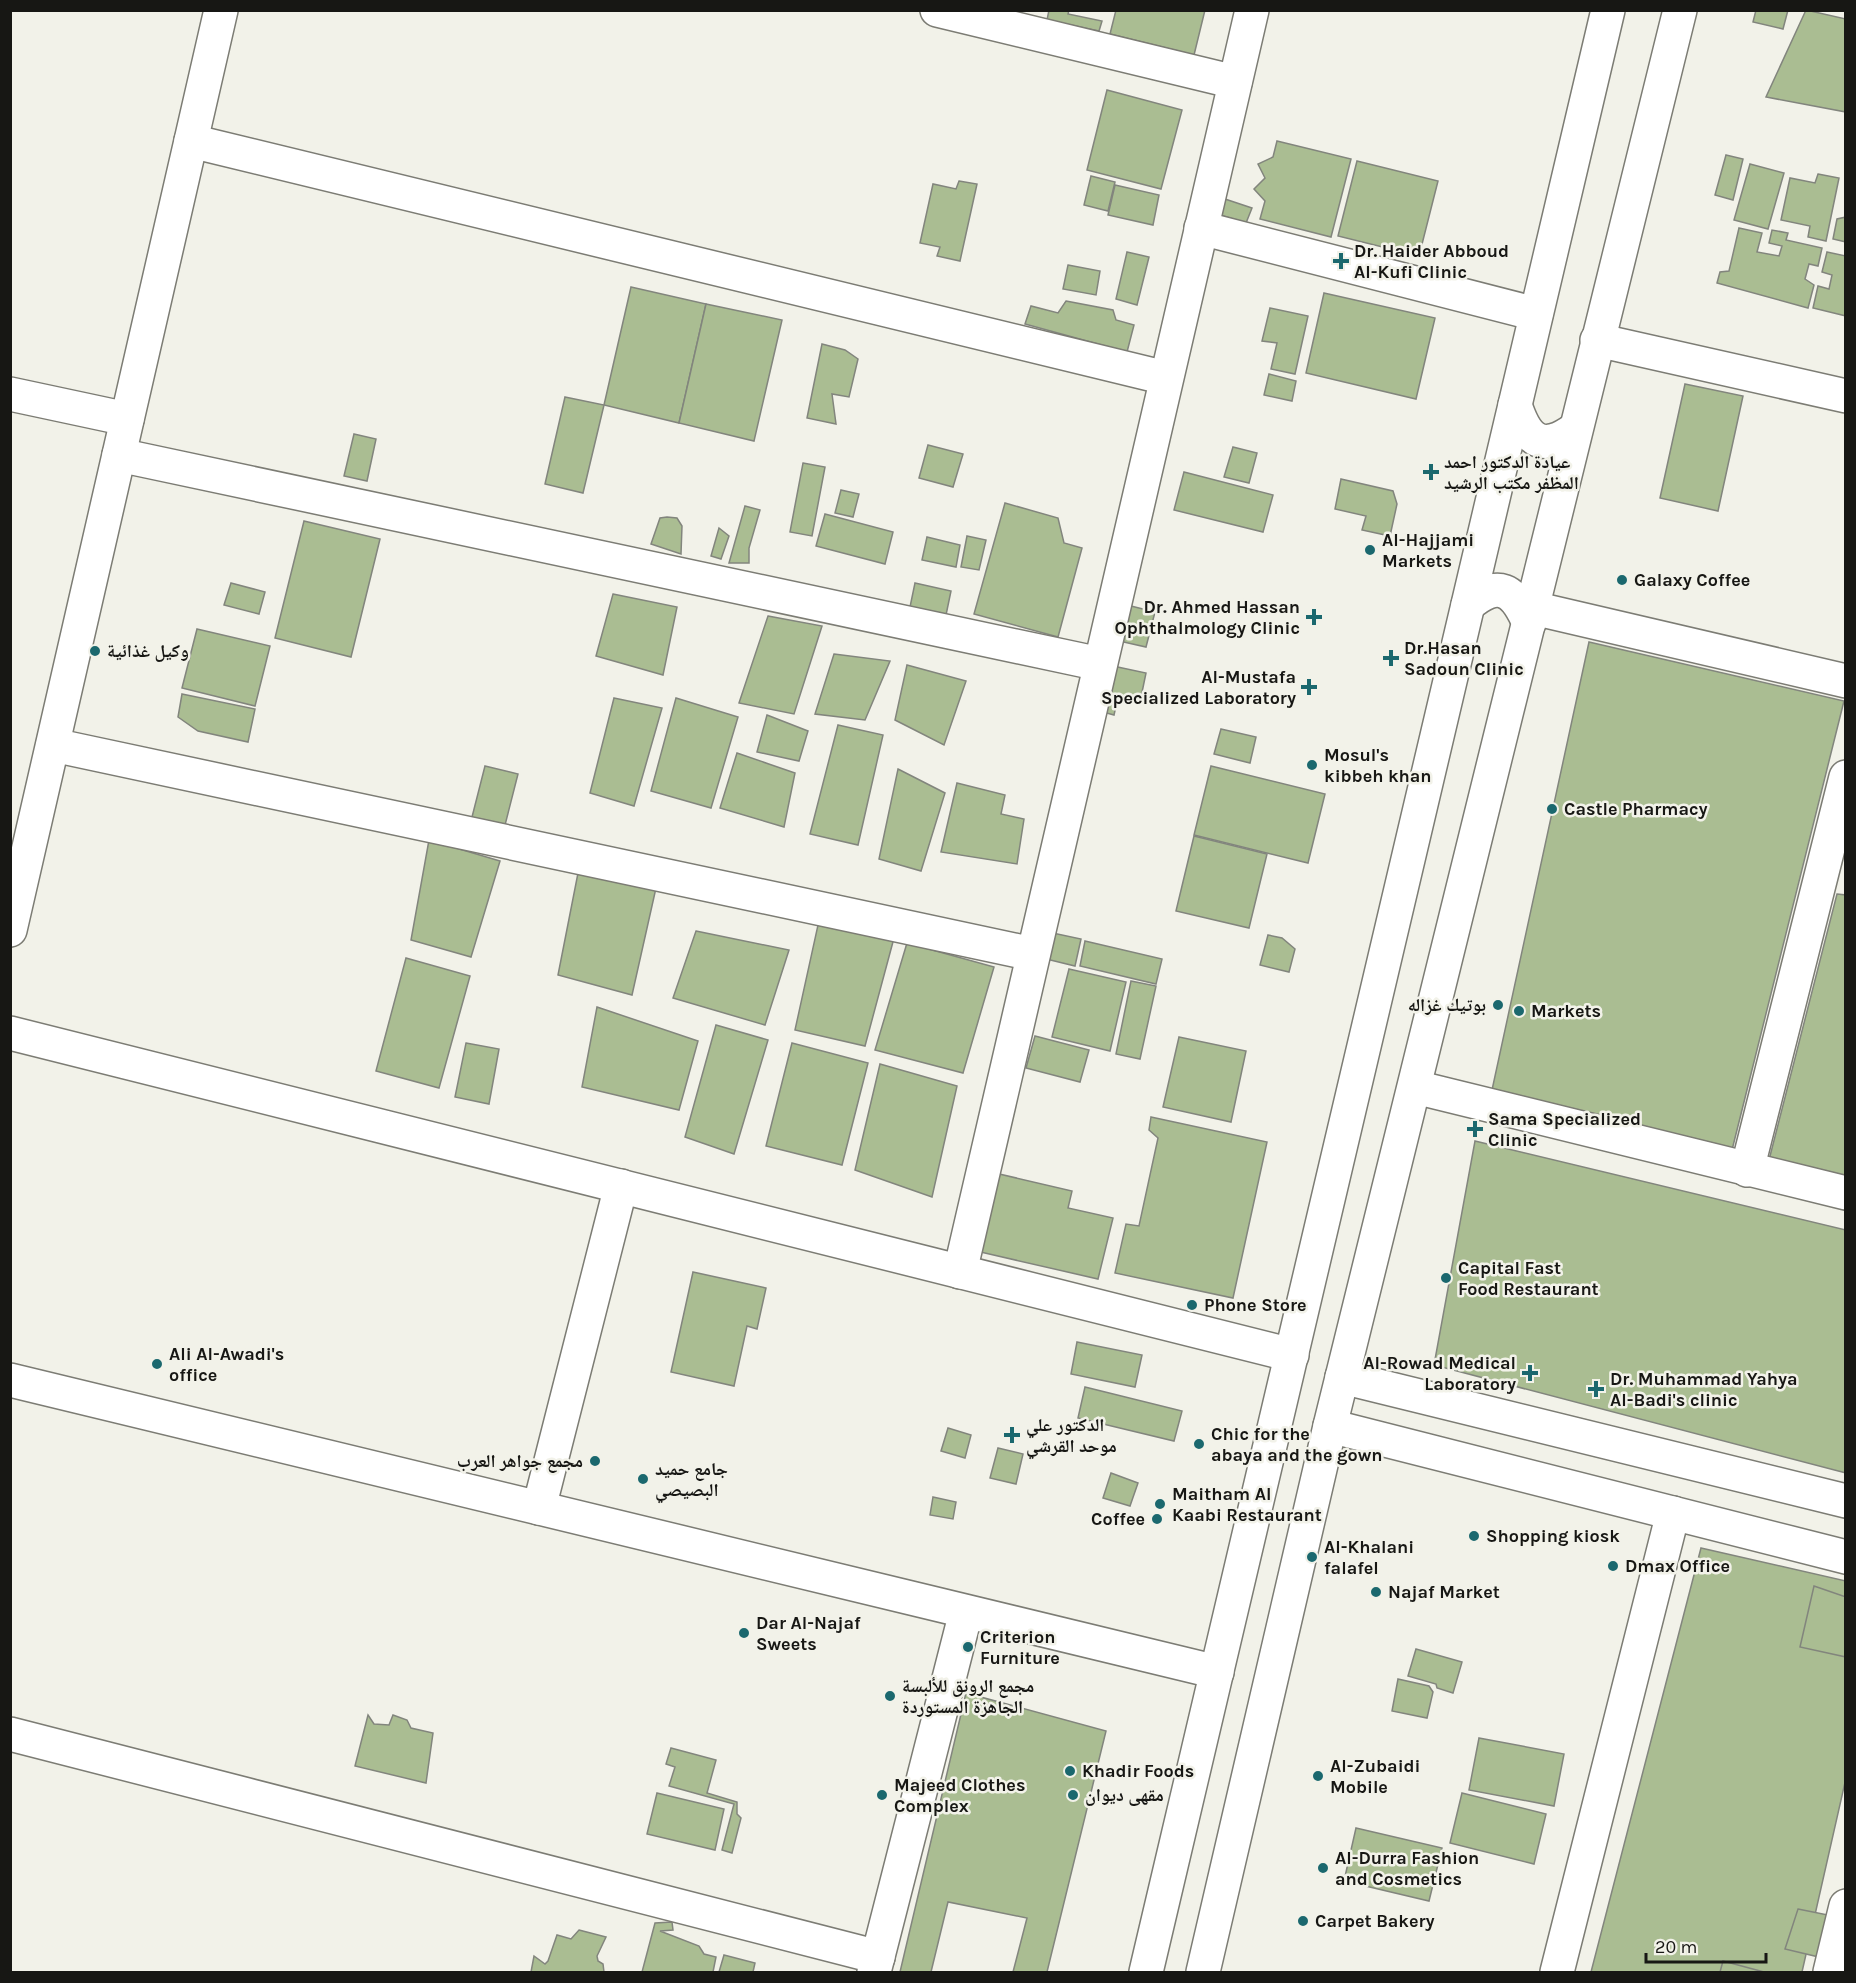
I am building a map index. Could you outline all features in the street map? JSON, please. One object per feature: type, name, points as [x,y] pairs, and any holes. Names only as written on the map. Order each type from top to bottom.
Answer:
[{"type":"street","points":[[10,930],[221,10]]},
{"type":"street","points":[[937,10],[1235,82]]},
{"type":"street","points":[[960,1272],[1251,10]]},
{"type":"street","points":[[1146,1972],[1608,10]]},
{"type":"street","points":[[1203,1972],[1330,1426],[1680,10]]},
{"type":"street","points":[[191,141],[1166,378]]},
{"type":"street","points":[[1201,228],[1536,314]]},
{"type":"street","points":[[1597,340],[1845,396]]},
{"type":"street","points":[[10,394],[127,419]]},
{"type":"street","points":[[1515,405],[1522,425],[1530,435],[1543,441],[1557,441],[1575,429]]},
{"type":"street","points":[[119,455],[1100,664]]},
{"type":"street","points":[[1468,605],[1484,591],[1497,590],[1512,596],[1531,615],[1845,681]]},
{"type":"street","points":[[53,745],[1033,954]]},
{"type":"street","points":[[1747,1170],[1845,777]]},
{"type":"street","points":[[10,1033],[1292,1355]]},
{"type":"street","points":[[1415,1087],[1845,1193]]},
{"type":"street","points":[[539,1508],[621,1186]]},
{"type":"street","points":[[1342,1377],[1845,1501]]},
{"type":"street","points":[[10,1380],[1217,1672]]},
{"type":"street","points":[[1330,1426],[1845,1557]]},
{"type":"street","points":[[1557,1972],[1673,1514]]},
{"type":"street","points":[[10,1734],[876,1965],[966,1612]]},
{"type":"street","points":[[1830,1972],[1845,1906]]},
{"type":"building","points":[[1049,10],[1069,10],[1068,14],[1102,21],[1099,31],[1047,20]]},
{"type":"building","points":[[1116,10],[1205,10],[1194,55],[1110,34]]},
{"type":"building","points":[[1756,10],[1788,10],[1783,29],[1753,22]]},
{"type":"building","points":[[1806,10],[1846,19],[1846,112],[1766,97]]},
{"type":"building","points":[[1107,90],[1182,110],[1161,189],[1087,170]]},
{"type":"building","points":[[1277,141],[1351,159],[1331,237],[1260,219],[1265,201],[1254,189],[1265,178],[1258,164],[1273,157]]},
{"type":"building","points":[[1726,155],[1743,159],[1733,200],[1715,195]]},
{"type":"building","points":[[1357,161],[1438,181],[1419,256],[1338,236]]},
{"type":"building","points":[[1750,164],[1784,173],[1768,229],[1734,220]]},
{"type":"building","points":[[1818,174],[1839,178],[1826,241],[1808,237],[1810,226],[1781,220],[1790,178],[1815,183]]},
{"type":"building","points":[[1091,176],[1115,182],[1108,211],[1084,205]]},
{"type":"building","points":[[959,181],[977,184],[960,261],[937,256],[940,247],[920,243],[933,184],[956,189]]},
{"type":"building","points":[[1115,185],[1159,195],[1153,225],[1108,215]]},
{"type":"building","points":[[1225,199],[1252,208],[1246,223],[1220,215]]},
{"type":"building","points":[[1846,217],[1846,242],[1833,239],[1837,219]]},
{"type":"building","points":[[1739,228],[1762,233],[1757,252],[1779,256],[1782,246],[1769,243],[1772,230],[1788,233],[1786,240],[1822,248],[1818,266],[1809,264],[1805,279],[1814,285],[1808,308],[1717,283],[1720,272],[1729,271]]},
{"type":"building","points":[[1127,252],[1149,257],[1137,305],[1116,299]]},
{"type":"building","points":[[1827,252],[1846,256],[1846,316],[1813,308],[1818,286],[1829,289],[1832,275],[1822,272]]},
{"type":"building","points":[[1068,265],[1100,271],[1096,295],[1063,289]]},
{"type":"building","points":[[631,287],[706,304],[679,423],[604,405]]},
{"type":"building","points":[[1324,293],[1435,318],[1416,399],[1306,373]]},
{"type":"building","points":[[1066,301],[1113,310],[1116,320],[1134,325],[1127,352],[1025,324],[1031,306],[1058,313]]},
{"type":"building","points":[[706,304],[782,320],[754,441],[679,423]]},
{"type":"building","points":[[1270,308],[1308,316],[1295,374],[1271,369],[1277,343],[1262,341]]},
{"type":"building","points":[[822,344],[845,350],[858,359],[849,397],[832,394],[836,424],[807,418]]},
{"type":"building","points":[[1269,374],[1296,381],[1292,401],[1264,395]]},
{"type":"building","points":[[1685,384],[1743,396],[1718,511],[1660,498]]},
{"type":"building","points":[[565,397],[604,405],[583,493],[545,484]]},
{"type":"building","points":[[354,434],[376,439],[367,481],[344,476]]},
{"type":"building","points":[[928,445],[963,454],[953,487],[919,478]]},
{"type":"building","points":[[1233,447],[1257,453],[1249,483],[1224,477]]},
{"type":"building","points":[[803,463],[825,467],[812,536],[790,532]]},
{"type":"building","points":[[1184,472],[1273,495],[1263,532],[1174,510]]},
{"type":"building","points":[[1341,479],[1393,491],[1397,504],[1390,536],[1362,530],[1366,516],[1335,509]]},
{"type":"building","points":[[841,490],[859,494],[853,517],[835,513]]},
{"type":"building","points":[[1005,503],[1058,518],[1064,543],[1082,548],[1058,637],[974,614]]},
{"type":"building","points":[[745,506],[760,510],[749,548],[749,563],[729,563]]},
{"type":"building","points":[[825,514],[893,532],[885,564],[816,546]]},
{"type":"building","points":[[660,518],[677,518],[682,526],[681,554],[651,544]]},
{"type":"building","points":[[304,521],[380,539],[351,657],[275,638]]},
{"type":"building","points":[[719,528],[729,536],[721,559],[711,556]]},
{"type":"building","points":[[967,536],[986,540],[979,570],[961,567]]},
{"type":"building","points":[[927,537],[960,545],[956,567],[922,560]]},
{"type":"building","points":[[231,583],[265,592],[259,614],[224,605]]},
{"type":"building","points":[[915,583],[951,591],[946,615],[910,607]]},
{"type":"building","points":[[613,594],[677,607],[663,675],[596,656]]},
{"type":"building","points":[[1127,605],[1155,612],[1146,647],[1119,641]]},
{"type":"building","points":[[768,616],[822,626],[794,714],[739,703]]},
{"type":"building","points":[[197,629],[270,646],[255,706],[182,688]]},
{"type":"building","points":[[1589,642],[1844,701],[1732,1150],[1492,1090]]},
{"type":"building","points":[[834,654],[890,661],[865,720],[815,714]]},
{"type":"building","points":[[907,665],[966,681],[944,745],[895,720]]},
{"type":"building","points":[[1113,666],[1146,673],[1140,702],[1118,697],[1114,715],[1103,712]]},
{"type":"building","points":[[182,694],[255,709],[248,742],[198,731],[178,717]]},
{"type":"building","points":[[614,698],[662,708],[634,806],[590,793]]},
{"type":"building","points":[[676,698],[738,717],[711,808],[651,791]]},
{"type":"building","points":[[767,715],[808,731],[799,761],[757,752]]},
{"type":"building","points":[[838,725],[883,735],[858,845],[810,834]]},
{"type":"building","points":[[1221,729],[1256,737],[1250,763],[1214,754]]},
{"type":"building","points":[[737,753],[795,773],[784,827],[720,808]]},
{"type":"building","points":[[485,766],[518,774],[504,829],[471,821]]},
{"type":"building","points":[[1211,766],[1325,794],[1308,863],[1194,835]]},
{"type":"building","points":[[898,769],[945,793],[921,871],[879,859]]},
{"type":"building","points":[[957,783],[1005,795],[1001,814],[1024,819],[1017,864],[941,852]]},
{"type":"building","points":[[1194,836],[1267,854],[1249,928],[1176,911]]},
{"type":"building","points":[[429,840],[500,861],[471,957],[411,940]]},
{"type":"building","points":[[579,868],[656,888],[632,995],[558,975]]},
{"type":"building","points":[[1837,894],[1846,895],[1846,1178],[1769,1160]]},
{"type":"building","points":[[818,925],[894,938],[865,1046],[795,1030]]},
{"type":"building","points":[[696,931],[789,950],[765,1025],[673,998]]},
{"type":"building","points":[[1048,932],[1081,939],[1075,966],[1042,958]]},
{"type":"building","points":[[1268,935],[1282,938],[1295,949],[1289,972],[1260,965]]},
{"type":"building","points":[[1085,941],[1162,959],[1156,984],[1080,966]]},
{"type":"building","points":[[907,943],[994,967],[963,1073],[875,1050]]},
{"type":"building","points":[[406,958],[470,976],[439,1088],[376,1071]]},
{"type":"building","points":[[1069,969],[1126,982],[1110,1051],[1052,1037]]},
{"type":"building","points":[[1131,981],[1156,986],[1140,1059],[1116,1054]]},
{"type":"building","points":[[597,1007],[698,1041],[679,1110],[582,1087]]},
{"type":"building","points":[[716,1025],[768,1040],[734,1154],[685,1137]]},
{"type":"building","points":[[1035,1036],[1089,1050],[1080,1082],[1026,1068]]},
{"type":"building","points":[[1179,1037],[1246,1051],[1231,1122],[1163,1107]]},
{"type":"building","points":[[466,1043],[499,1049],[489,1104],[455,1097]]},
{"type":"building","points":[[792,1043],[868,1063],[842,1165],[766,1146]]},
{"type":"building","points":[[880,1064],[957,1086],[932,1197],[855,1170]]},
{"type":"building","points":[[1151,1117],[1267,1142],[1233,1298],[1115,1273],[1126,1224],[1139,1226],[1158,1138],[1149,1130]]},
{"type":"building","points":[[1475,1141],[1846,1230],[1846,1473],[1434,1365]]},
{"type":"building","points":[[995,1173],[1072,1191],[1068,1208],[1113,1218],[1098,1279],[976,1251]]},
{"type":"building","points":[[693,1272],[766,1288],[757,1329],[747,1326],[734,1386],[671,1372]]},
{"type":"building","points":[[1077,1342],[1142,1355],[1135,1387],[1071,1374]]},
{"type":"building","points":[[1085,1387],[1182,1411],[1174,1441],[1078,1418]]},
{"type":"building","points":[[948,1428],[971,1435],[965,1458],[941,1451]]},
{"type":"building","points":[[998,1448],[1023,1454],[1016,1484],[990,1478]]},
{"type":"building","points":[[1111,1473],[1138,1483],[1130,1506],[1103,1498]]},
{"type":"building","points":[[933,1497],[956,1502],[953,1519],[930,1515]]},
{"type":"building","points":[[1701,1548],[1846,1581],[1846,1778],[1802,1972],[1591,1972]]},
{"type":"building","points":[[1814,1586],[1846,1597],[1846,1657],[1800,1647]]},
{"type":"building","points":[[1416,1649],[1462,1662],[1453,1693],[1437,1688],[1436,1684],[1408,1676]]},
{"type":"building","points":[[1398,1679],[1429,1686],[1433,1692],[1427,1718],[1392,1711]]},
{"type":"building","points":[[966,1693],[1106,1731],[1047,1972],[1013,1972],[1027,1918],[948,1902],[931,1972],[900,1972]]},
{"type":"building","points":[[368,1715],[374,1724],[389,1725],[393,1715],[407,1720],[411,1728],[433,1733],[426,1783],[355,1766]]},
{"type":"building","points":[[1479,1738],[1564,1754],[1554,1806],[1469,1790]]},
{"type":"building","points":[[671,1748],[716,1760],[707,1793],[737,1802],[737,1814],[741,1818],[732,1853],[722,1850],[734,1804],[669,1786],[675,1767],[666,1764]]},
{"type":"building","points":[[657,1793],[724,1809],[715,1850],[647,1834]]},
{"type":"building","points":[[1462,1793],[1546,1814],[1534,1864],[1450,1843]]},
{"type":"building","points":[[1356,1828],[1442,1848],[1429,1901],[1344,1881]]},
{"type":"building","points":[[1798,1909],[1833,1916],[1823,1958],[1785,1949]]},
{"type":"building","points":[[672,1922],[673,1930],[660,1931],[699,1946],[704,1954],[716,1957],[713,1972],[642,1972],[655,1923]]},
{"type":"building","points":[[579,1930],[606,1937],[597,1956],[598,1961],[603,1964],[604,1972],[531,1972],[534,1956],[545,1964],[548,1961],[557,1935],[571,1939]]},
{"type":"building","points":[[724,1955],[755,1963],[753,1972],[719,1972]]},
{"type":"building","points":[[1723,1961],[1764,1972],[1720,1972]]},
{"type":"place","name":"Dr. Haider Abboud Al-Kufi Clinic","points":[[1341,261]]},
{"type":"place","name":"عيادة الدكتور احمد المظفر مكتب الرشيد","points":[[1431,472]]},
{"type":"place","name":"Al-Hajjami Markets","points":[[1370,550]]},
{"type":"place","name":"Galaxy Coffee","points":[[1622,580]]},
{"type":"place","name":"Dr. Ahmed Hassan Ophthalmology Clinic","points":[[1314,617]]},
{"type":"place","name":"وكيل غذائية","points":[[95,651]]},
{"type":"place","name":"Dr.Hasan Sadoun Clinic","points":[[1391,658]]},
{"type":"place","name":"Al-Mustafa Specialized Laboratory","points":[[1309,687]]},
{"type":"place","name":"Mosul's kibbeh khan","points":[[1312,765]]},
{"type":"place","name":"Castle Pharmacy","points":[[1552,809]]},
{"type":"place","name":"بوتيك غزاله","points":[[1498,1005]]},
{"type":"place","name":"Markets","points":[[1519,1011]]},
{"type":"place","name":"Sama Specialized Clinic","points":[[1475,1129]]},
{"type":"place","name":"Capital Fast Food Restaurant","points":[[1446,1278]]},
{"type":"place","name":"Phone Store","points":[[1192,1305]]},
{"type":"place","name":"Ali Al-Awadi's office","points":[[157,1364]]},
{"type":"place","name":"Al-Rowad Medical Laboratory","points":[[1530,1373]]},
{"type":"place","name":"Dr. Muhammad Yahya Al-Badi's clinic","points":[[1596,1389]]},
{"type":"place","name":"الدكتور علي موحد القرشي","points":[[1012,1435]]},
{"type":"place","name":"Chic for the abaya and the gown","points":[[1199,1444]]},
{"type":"place","name":"مجمع جواهر العرب","points":[[595,1461]]},
{"type":"place","name":"جامع حميد البصيصي","points":[[643,1479]]},
{"type":"place","name":"Maitham Al Kaabi Restaurant","points":[[1160,1504]]},
{"type":"place","name":"Coffee","points":[[1157,1519]]},
{"type":"place","name":"Shopping kiosk","points":[[1474,1536]]},
{"type":"place","name":"Al-Khalani falafel","points":[[1312,1557]]},
{"type":"place","name":"Dmax Office","points":[[1613,1566]]},
{"type":"place","name":"Najaf Market","points":[[1376,1592]]},
{"type":"place","name":"Dar Al-Najaf Sweets","points":[[744,1633]]},
{"type":"place","name":"Criterion Furniture","points":[[968,1647]]},
{"type":"place","name":"مجمع الرونق للألبسة الجاهزة المستوردة","points":[[890,1696]]},
{"type":"place","name":"Khadir Foods","points":[[1070,1771]]},
{"type":"place","name":"Al-Zubaidi Mobile","points":[[1318,1776]]},
{"type":"place","name":"Majeed Clothes Complex","points":[[882,1795]]},
{"type":"place","name":"مقهى ديوان","points":[[1073,1795]]},
{"type":"place","name":"Al-Durra Fashion and Cosmetics","points":[[1323,1868]]},
{"type":"place","name":"Carpet Bakery","points":[[1303,1921]]}]
